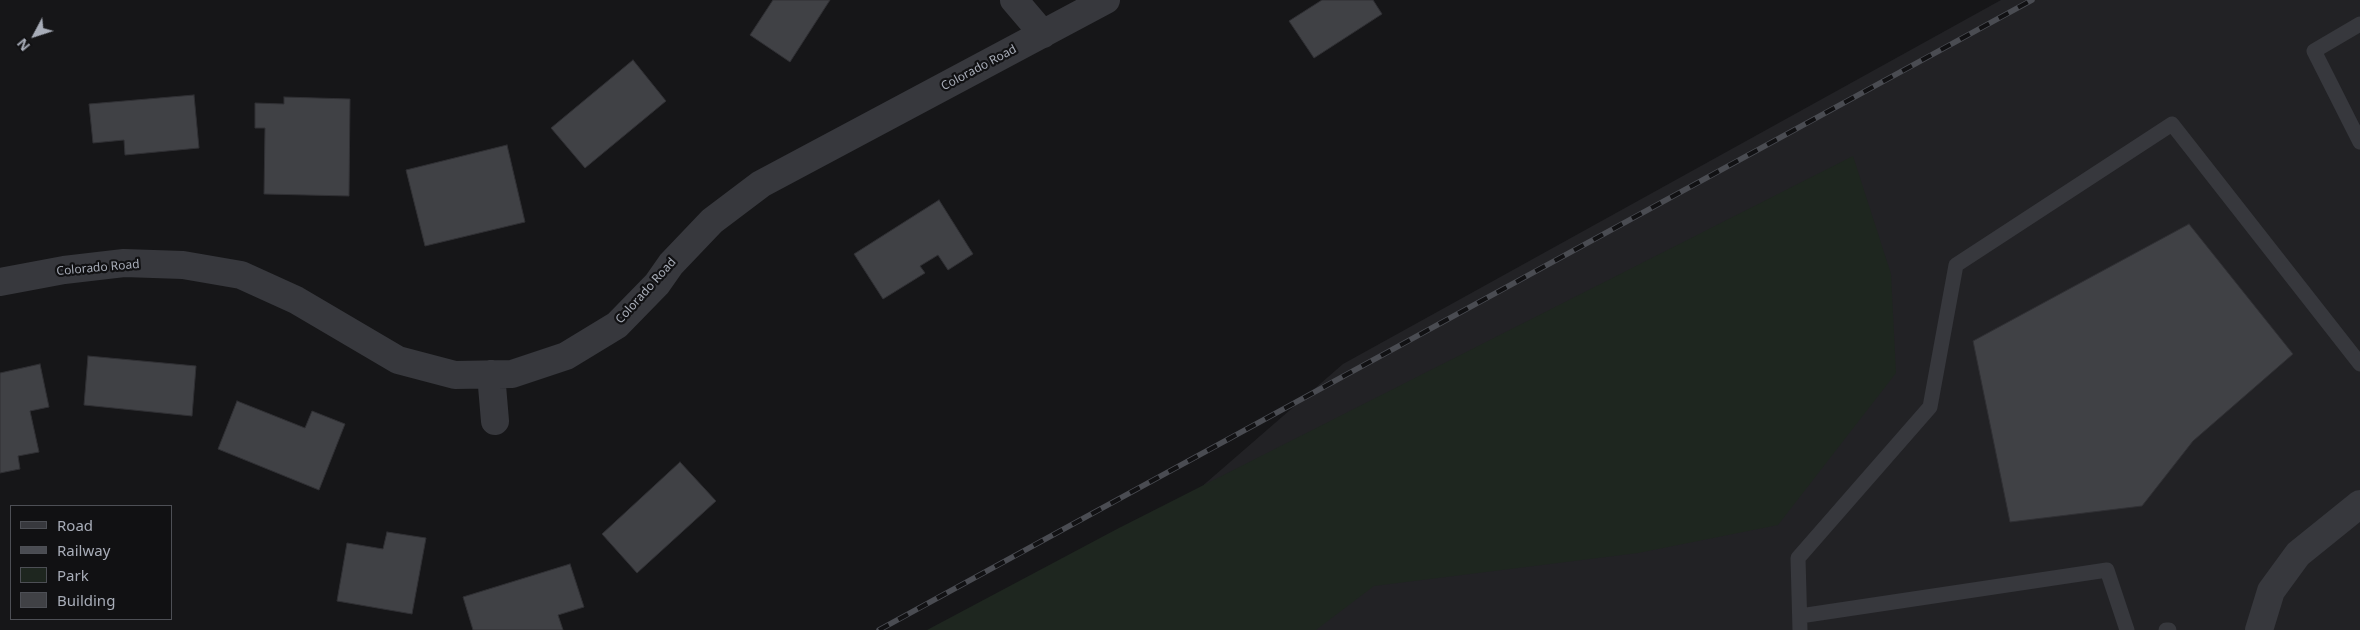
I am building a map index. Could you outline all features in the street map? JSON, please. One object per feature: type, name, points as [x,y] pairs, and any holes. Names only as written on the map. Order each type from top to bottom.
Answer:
[{"type":"street","points":[[1014,0],[1043,34]]},
{"type":"street","name":"Colorado Road","points":[[0,282],[64,270],[124,264],[183,265],[241,275],[296,300],[398,360],[455,375],[512,374],[566,356],[617,325],[712,221],[761,184],[1106,0]]},
{"type":"street","points":[[491,374],[495,421]]},
{"type":"street","points":[[2259,630],[2271,591],[2298,554],[2360,504]]},
{"type":"lane","points":[[2360,24],[2314,51],[2360,142]]},
{"type":"lane","points":[[2127,630],[2107,570],[1800,623],[1798,558],[1930,407],[1956,265],[2172,124],[2360,364]]},
{"type":"shaded area","points":[[2001,0],[2360,0],[2360,630],[1111,630],[1154,528],[1343,364]]},
{"type":"green space","points":[[1853,156],[1891,274],[1896,373],[1778,525],[1638,553],[1374,586],[1316,630],[927,630],[1117,529]]},
{"type":"building","points":[[773,0],[830,0],[790,62],[750,35]]},
{"type":"building","points":[[1322,0],[1373,0],[1382,14],[1314,58],[1289,21]]},
{"type":"building","points":[[633,60],[666,101],[585,168],[551,128]]},
{"type":"building","points":[[194,95],[199,148],[125,155],[124,140],[93,143],[89,104]]},
{"type":"building","points":[[284,97],[350,99],[349,196],[264,194],[265,128],[255,128],[255,103],[284,104]]},
{"type":"building","points":[[507,145],[525,222],[425,246],[406,170]]},
{"type":"building","points":[[939,200],[973,254],[948,270],[938,255],[920,266],[925,273],[883,299],[854,254]]},
{"type":"building","points":[[2189,224],[2293,354],[2193,441],[2142,506],[2010,522],[1973,341]]},
{"type":"building","points":[[88,356],[196,366],[192,416],[84,405]]},
{"type":"building","points":[[40,364],[49,407],[30,411],[39,452],[18,456],[20,469],[0,473],[0,373]]},
{"type":"building","points":[[237,401],[305,428],[312,411],[345,424],[319,490],[218,449]]},
{"type":"building","points":[[680,462],[716,501],[637,573],[602,534]]},
{"type":"building","points":[[387,532],[426,538],[412,614],[337,601],[347,543],[383,549]]},
{"type":"building","points":[[570,564],[584,607],[558,615],[563,630],[473,630],[463,597]]},
{"type":"railway","points":[[879,630],[2032,0]]}]
